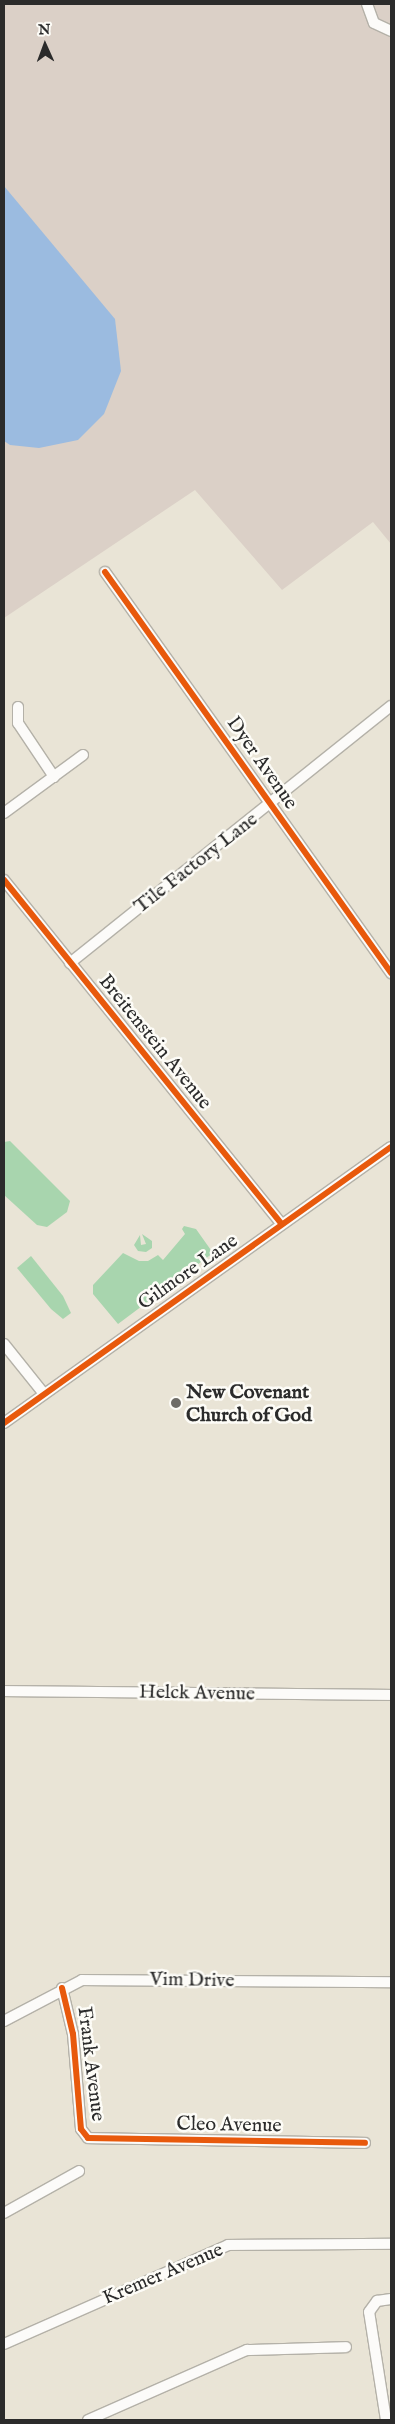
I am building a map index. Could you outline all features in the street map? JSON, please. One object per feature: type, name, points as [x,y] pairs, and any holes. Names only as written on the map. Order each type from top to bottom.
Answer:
[{"type":"street","points":[[367,4],[374,23],[391,31]]},
{"type":"street","name":"Dyer Avenue","points":[[105,572],[391,973]]},
{"type":"street","name":"Tile Factory Lane","points":[[70,963],[271,804],[391,706]]},
{"type":"street","points":[[18,707],[18,723],[54,777]]},
{"type":"street","points":[[4,814],[83,755]]},
{"type":"street","name":"Breitenstein Avenue","points":[[4,880],[282,1224]]},
{"type":"street","name":"Gilmore Lane","points":[[4,1423],[391,1147]]},
{"type":"street","points":[[4,1344],[44,1394]]},
{"type":"street","name":"Helck Avenue","points":[[4,1691],[391,1695]]},
{"type":"street","name":"Vim Drive","points":[[4,2021],[77,1981],[96,1979],[391,1982]]},
{"type":"street","name":"Frank Avenue","points":[[62,1988],[73,2034],[81,2130],[92,2140]]},
{"type":"street","name":"Cleo Avenue","points":[[92,2140],[365,2143]]},
{"type":"street","points":[[4,2214],[79,2171]]},
{"type":"street","name":"Kremer Avenue","points":[[4,2344],[228,2245],[391,2244]]},
{"type":"street","points":[[386,2420],[369,2312],[377,2301],[391,2299]]},
{"type":"street","points":[[88,2420],[247,2350],[346,2347]]},
{"type":"shaded area","points":[[4,4],[391,4],[391,544],[373,522],[282,590],[195,490],[4,618]]},
{"type":"green space","points":[[10,1141],[70,1201],[67,1212],[47,1227],[37,1225],[4,1195],[4,1142]]},
{"type":"green space","points":[[184,1226],[196,1229],[213,1253],[118,1324],[93,1294],[93,1285],[123,1253],[139,1261],[148,1261],[158,1255],[163,1260],[185,1234],[182,1229]]},
{"type":"green space","points":[[142,1234],[152,1241],[152,1248],[146,1252],[138,1251],[134,1245],[140,1235],[141,1245],[146,1244]]},
{"type":"green space","points":[[31,1256],[63,1296],[71,1313],[63,1319],[51,1309],[17,1268]]},
{"type":"water","points":[[4,186],[115,319],[121,371],[104,414],[78,440],[39,448],[10,445],[4,441]]},
{"type":"cycle path","points":[[105,572],[391,973]]},
{"type":"cycle path","points":[[4,880],[282,1224]]},
{"type":"cycle path","points":[[4,1423],[391,1147]]},
{"type":"cycle path","points":[[62,1988],[73,2034],[81,2129],[88,2138],[365,2143]]},
{"type":"place","name":"New Covenant Church of God","points":[[176,1403]]}]
